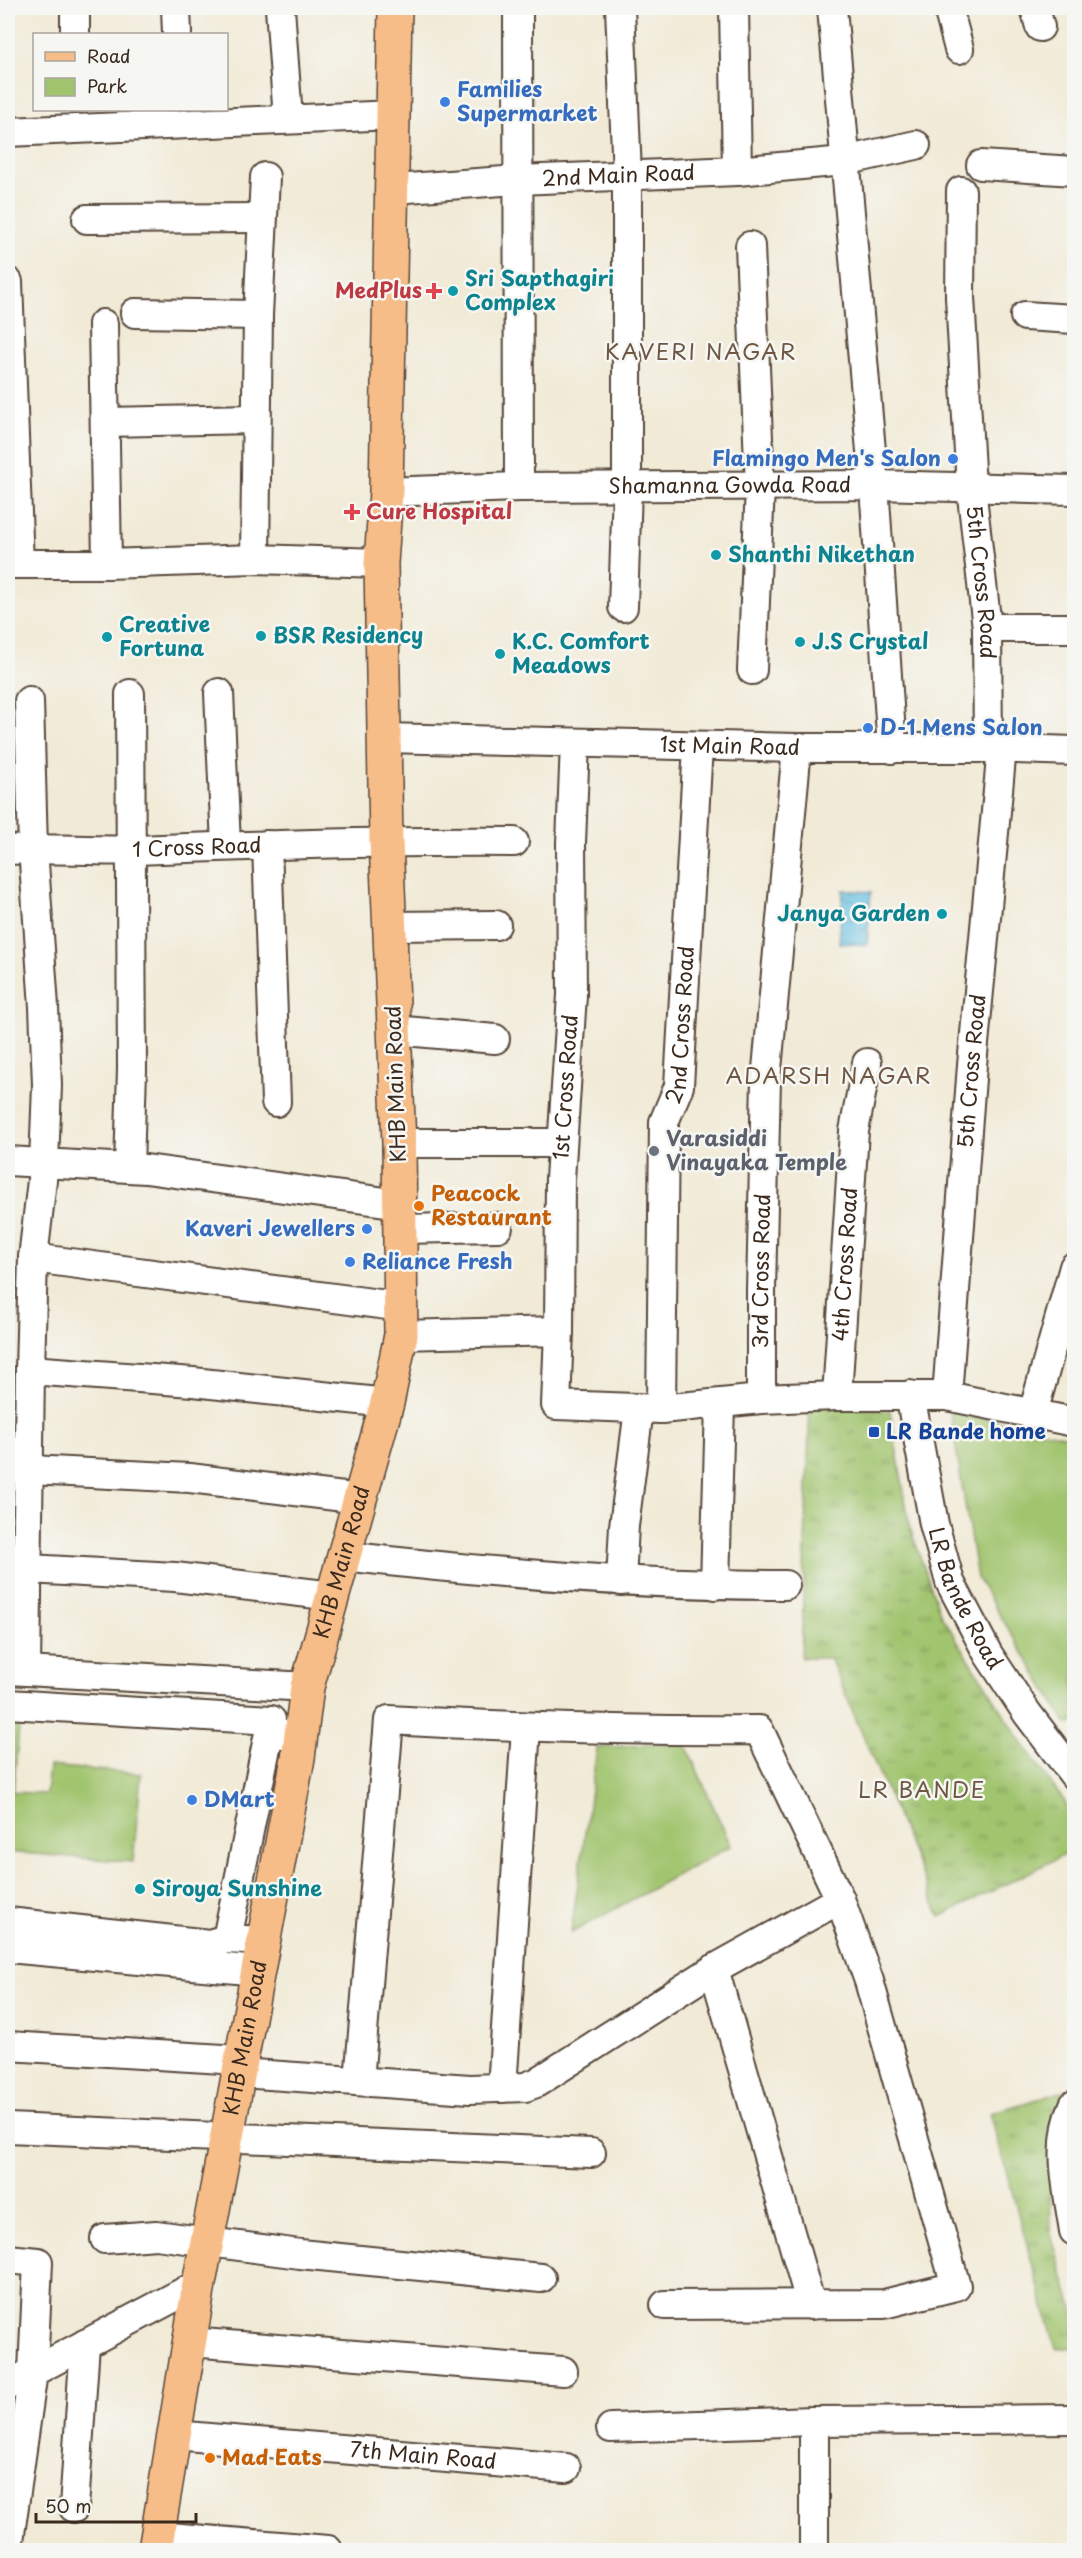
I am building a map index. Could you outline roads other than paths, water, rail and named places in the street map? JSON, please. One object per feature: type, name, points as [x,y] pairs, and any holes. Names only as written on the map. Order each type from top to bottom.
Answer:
[{"type":"main road","name":"KHB Main Road","points":[[156,2543],[199,2284],[298,1758],[285,1734],[307,1687],[333,1596],[387,1402],[401,1321],[401,1216],[386,841],[381,563],[386,492],[394,189],[395,8]]},
{"type":"street","points":[[75,8],[75,33]]},
{"type":"street","points":[[176,8],[177,33]]},
{"type":"street","points":[[280,8],[288,119]]},
{"type":"street","points":[[518,8],[519,487]]},
{"type":"street","points":[[620,8],[627,175],[627,488],[623,607]]},
{"type":"street","points":[[734,8],[737,171]]},
{"type":"street","points":[[832,8],[874,485],[892,748]]},
{"type":"street","points":[[948,8],[958,49]]},
{"type":"street","points":[[8,132],[77,119],[180,117],[288,119],[394,115]]},
{"type":"street","name":"2nd Main Road","points":[[394,189],[518,180],[737,171],[844,161],[916,146]]},
{"type":"street","points":[[981,165],[1074,171]]},
{"type":"street","points":[[255,559],[258,315],[265,177]]},
{"type":"street","name":"5th Cross Road","points":[[947,1396],[995,748],[987,627],[971,487],[960,297],[961,191]]},
{"type":"street","points":[[87,219],[262,218]]},
{"type":"street","points":[[750,246],[760,487],[752,670]]},
{"type":"street","points":[[8,282],[13,564],[107,564],[255,559],[381,563]]},
{"type":"street","points":[[135,313],[258,315]]},
{"type":"street","points":[[1025,316],[1074,319]]},
{"type":"street","points":[[103,324],[107,564]]},
{"type":"street","points":[[105,422],[256,419]]},
{"type":"street","name":"Shamanna Gowda Road","points":[[386,492],[519,487],[874,485],[1074,490]]},
{"type":"street","points":[[987,627],[1074,628]]},
{"type":"street","points":[[219,693],[226,845]]},
{"type":"street","points":[[129,1168],[132,1069],[129,962],[132,850],[130,694]]},
{"type":"street","points":[[29,701],[20,849],[44,1007],[47,1085],[44,1163],[33,1258],[28,1569],[17,1670],[307,1687]]},
{"type":"street","name":"1st Main Road","points":[[385,738],[797,748],[995,748],[1074,751]]},
{"type":"street","name":"1st Cross Road","points":[[575,742],[571,843],[572,995],[560,1179],[556,1405],[650,1409]]},
{"type":"street","name":"2nd Cross Road","points":[[621,1581],[624,1526],[650,1409],[664,1122],[679,1086],[698,746]]},
{"type":"street","name":"3rd Cross Road","points":[[761,1399],[761,1279],[766,1080],[797,748]]},
{"type":"street","name":"1 Cross Road","points":[[20,849],[132,850],[386,841],[514,842]]},
{"type":"street","points":[[267,845],[276,1102]]},
{"type":"street","points":[[389,926],[496,925]]},
{"type":"street","points":[[394,1030],[495,1039]]},
{"type":"street","name":"4th Cross Road","points":[[837,1396],[854,1131],[867,1063]]},
{"type":"street","points":[[399,1143],[562,1143]]},
{"type":"street","points":[[8,1161],[129,1168],[401,1216],[498,1227]]},
{"type":"street","points":[[33,1258],[401,1321],[559,1331]]},
{"type":"street","points":[[1033,1413],[1074,1267]]},
{"type":"street","points":[[30,1370],[193,1382],[387,1402]]},
{"type":"street","name":"LR Bande Road","points":[[910,1395],[933,1524],[950,1582],[987,1654],[1027,1713],[1074,1775]]},
{"type":"street","points":[[650,1409],[761,1399],[947,1396],[1074,1422]]},
{"type":"street","points":[[715,1585],[720,1404]]},
{"type":"street","points":[[30,1470],[190,1478],[360,1499]]},
{"type":"street","points":[[344,1556],[478,1571],[621,1581],[785,1585]]},
{"type":"street","points":[[28,1569],[175,1577],[333,1596]]},
{"type":"street","points":[[8,1704],[271,1720],[285,1734],[227,1939]]},
{"type":"street","points":[[359,2081],[389,1720],[628,1731],[759,1730],[840,1899],[869,1981],[956,2286],[884,2304],[665,2305]]},
{"type":"street","points":[[502,2088],[526,1728]]},
{"type":"street","points":[[8,2046],[240,2067],[359,2081],[470,2089],[525,2087],[536,2083],[714,1969],[840,1899]]},
{"type":"street","points":[[8,1922],[209,1944],[227,1939],[261,1956]]},
{"type":"street","points":[[8,1948],[261,1956]]},
{"type":"street","points":[[714,1969],[811,2305]]},
{"type":"street","points":[[1073,2214],[1064,2151],[1066,2129],[1074,2105]]},
{"type":"street","points":[[8,2128],[591,2153]]},
{"type":"street","points":[[105,2239],[156,2235],[300,2254],[541,2278]]},
{"type":"street","points":[[8,2259],[38,2262],[33,2372],[12,2493],[8,2548]]},
{"type":"street","points":[[8,2385],[199,2284]]},
{"type":"street","points":[[190,2342],[563,2371]]},
{"type":"street","points":[[74,2508],[85,2344]]},
{"type":"street","points":[[611,2428],[814,2421],[1074,2419]]},
{"type":"street","points":[[814,2421],[814,2550]]},
{"type":"street","name":"7th Main Road","points":[[174,2435],[566,2468]]},
{"type":"street","points":[[156,2543],[328,2550]]},
{"type":"water","points":[[843,890],[871,892],[867,945],[839,943]]},
{"type":"place","name":"Families Supermarket","points":[[445,102]]},
{"type":"place","name":"MedPlus","points":[[434,291]]},
{"type":"place","name":"Sri Sapthagiri Complex","points":[[453,291]]},
{"type":"place","name":"Flamingo Men's Salon","points":[[953,459]]},
{"type":"place","name":"Cure Hospital","points":[[352,512]]},
{"type":"place","name":"Shanthi Nikethan","points":[[716,555]]},
{"type":"place","name":"BSR Residency","points":[[261,636]]},
{"type":"place","name":"Creative Fortuna","points":[[107,637]]},
{"type":"place","name":"J.S Crystal","points":[[800,642]]},
{"type":"place","name":"K.C. Comfort Meadows","points":[[500,654]]},
{"type":"place","name":"D-1 Mens Salon","points":[[868,728]]},
{"type":"place","name":"Janya Garden","points":[[942,914]]},
{"type":"place","name":"Varasiddi Vinayaka Temple","points":[[654,1151]]},
{"type":"place","name":"Peacock Restaurant","points":[[419,1206]]},
{"type":"place","name":"Kaveri Jewellers","points":[[367,1229]]},
{"type":"place","name":"Reliance Fresh","points":[[350,1262]]},
{"type":"place","name":"LR Bande home","points":[[874,1432]]},
{"type":"place","name":"DMart","points":[[192,1800]]},
{"type":"place","name":"Siroya Sunshine","points":[[140,1889]]},
{"type":"place","name":"Mad Eats","points":[[210,2458]]},
{"type":"district","name":"KAVERI NAGAR","points":[[701,352]]},
{"type":"district","name":"ADARSH NAGAR","points":[[829,1076]]},
{"type":"district","name":"LR BANDE","points":[[922,1790]]}]
